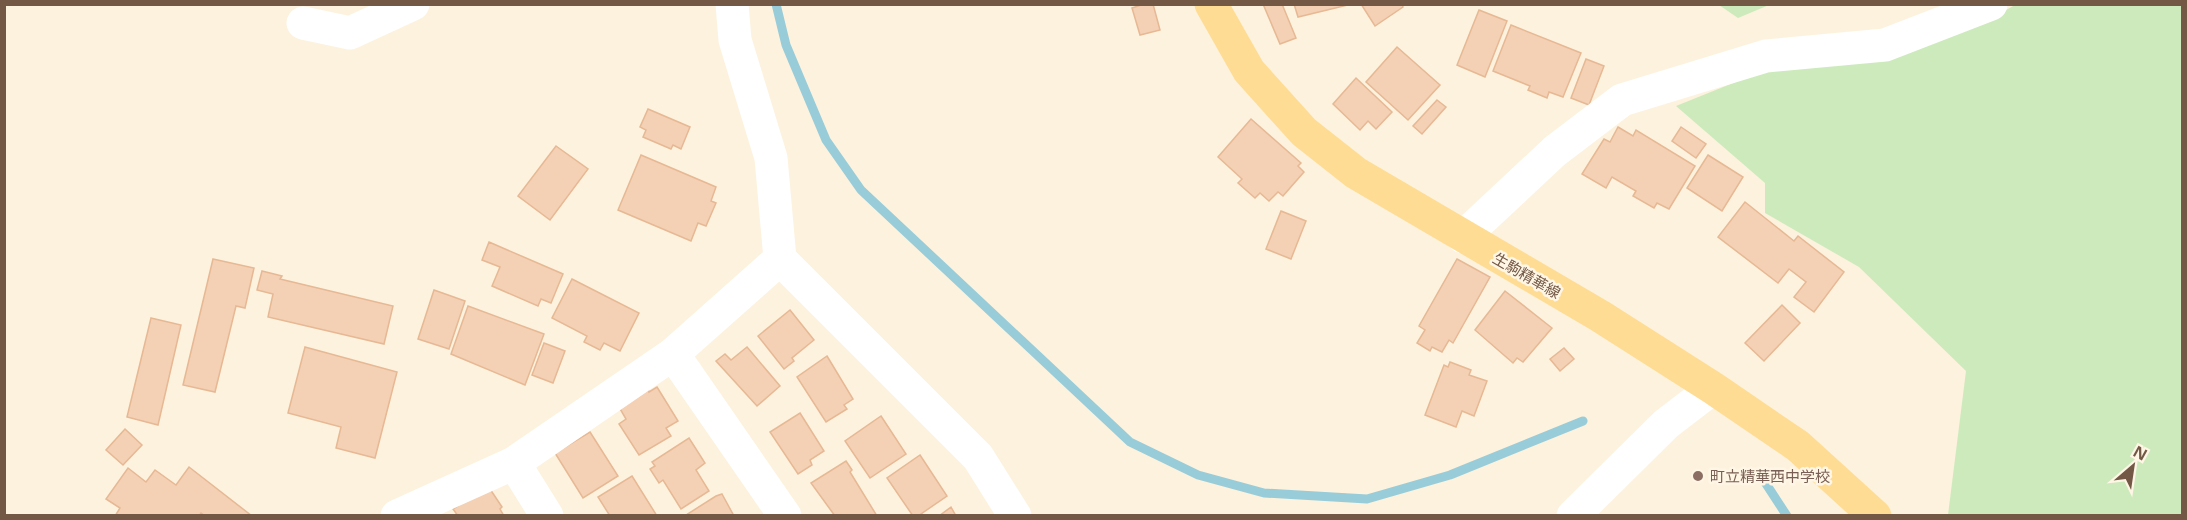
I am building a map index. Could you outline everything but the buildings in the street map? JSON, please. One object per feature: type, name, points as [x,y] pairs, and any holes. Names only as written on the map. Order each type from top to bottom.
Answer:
[{"type":"main road","name":"生駒精華線","points":[[1211,4],[1249,71],[1304,132],[1356,173],[1600,316],[1713,388],[1798,446],[1875,516]]},
{"type":"street","points":[[303,23],[350,33],[413,4]]},
{"type":"street","points":[[732,4],[735,40],[771,159],[780,259],[978,457],[1015,516]]},
{"type":"street","points":[[1463,237],[1556,151],[1622,100],[1766,56],[1885,45],[1991,4]]},
{"type":"street","points":[[397,516],[514,463],[673,354],[780,259]]},
{"type":"street","points":[[673,354],[785,516]]},
{"type":"street","points":[[1573,516],[1666,424],[1713,388]]},
{"type":"street","points":[[514,463],[547,516]]},
{"type":"green space","points":[[1719,5],[1769,5],[1738,18]]},
{"type":"green space","points":[[2015,5],[2182,5],[2182,515],[1948,515],[1966,371],[1859,267],[1765,213],[1765,183],[1676,106],[1768,69],[1997,15]]},
{"type":"waterway","points":[[776,4],[786,45],[826,140],[861,190],[1130,442],[1198,475],[1264,493],[1367,499],[1450,475],[1583,421]]},
{"type":"waterway","points":[[1759,473],[1787,516]]},
{"type":"place","name":"町立精華西中学校","points":[[1698,476]]}]
